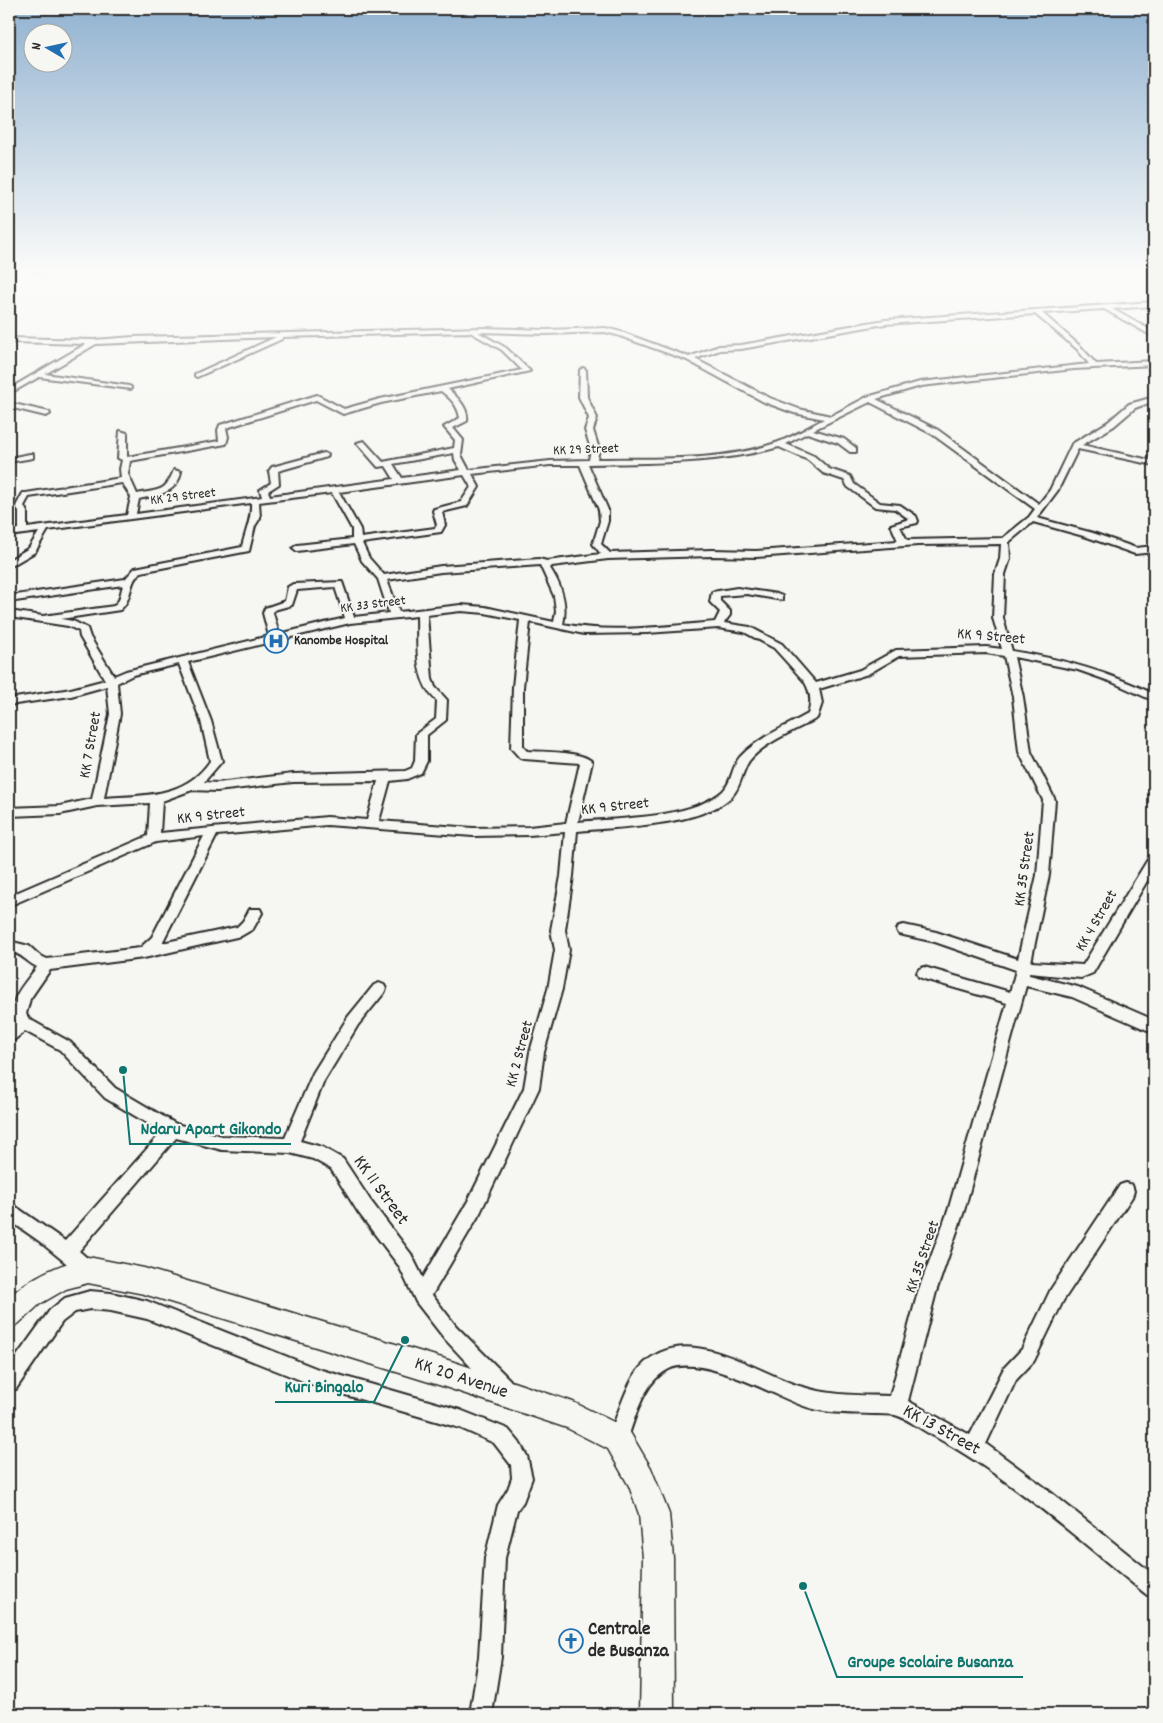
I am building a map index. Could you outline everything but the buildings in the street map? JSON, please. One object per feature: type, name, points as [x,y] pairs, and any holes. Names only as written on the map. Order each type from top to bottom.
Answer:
[{"type":"main road","name":"KK 20 Avenue","points":[[9,1315],[31,1295],[61,1276],[88,1270],[144,1281],[442,1372],[573,1416],[618,1439]]},
{"type":"main road","points":[[618,1439],[641,1478],[654,1514],[658,1558],[657,1714]]},
{"type":"street","points":[[9,391],[78,351]]},
{"type":"street","points":[[197,375],[250,351]]},
{"type":"street","points":[[123,432],[122,458],[127,459],[223,442],[223,427],[317,397],[343,412],[380,401],[527,371],[507,351]]},
{"type":"street","points":[[669,351],[689,359],[767,400],[797,411],[831,418]]},
{"type":"street","points":[[689,359],[710,351]]},
{"type":"street","points":[[1081,351],[1094,366]]},
{"type":"street","name":"KK 29 Street","points":[[9,533],[468,472],[550,463],[698,459],[751,452],[780,444],[870,399],[920,384],[1094,366],[1154,363]]},
{"type":"street","points":[[583,370],[583,397],[593,418],[589,430],[595,449],[593,462]]},
{"type":"street","points":[[39,375],[129,388]]},
{"type":"street","points":[[361,443],[381,465],[456,450],[460,444],[459,440],[448,427],[464,420],[464,417],[459,402],[442,388]]},
{"type":"street","points":[[870,399],[935,432],[1039,508]]},
{"type":"street","points":[[382,578],[458,567],[539,562],[547,564],[608,556],[712,553],[756,554],[904,543],[1005,542],[1032,519],[1054,490],[1075,446],[1111,424],[1132,406],[1154,399]]},
{"type":"street","points":[[9,406],[46,414]]},
{"type":"street","points":[[1132,406],[1154,409]]},
{"type":"street","points":[[807,431],[841,441],[853,450]]},
{"type":"street","points":[[780,444],[811,458],[826,472],[847,478],[851,485],[878,505],[897,506],[906,512],[914,521],[895,525],[904,543]]},
{"type":"street","points":[[1075,446],[1154,463]]},
{"type":"street","points":[[297,548],[330,546],[440,529],[441,525],[437,511],[464,504],[475,487],[468,472],[459,462],[456,450]]},
{"type":"street","points":[[267,499],[264,490],[274,484],[276,480],[273,471],[275,469],[324,455]]},
{"type":"street","points":[[9,460],[30,456]]},
{"type":"street","points":[[127,459],[125,462],[125,480],[135,497],[131,516]]},
{"type":"street","points":[[584,462],[590,481],[599,495],[604,510],[604,523],[597,539],[597,544],[608,556]]},
{"type":"street","points":[[388,463],[400,482]]},
{"type":"street","points":[[135,497],[170,488],[174,484],[177,472]]},
{"type":"street","points":[[23,531],[23,512],[20,506],[26,495],[125,480]]},
{"type":"street","points":[[334,491],[356,529],[358,542],[366,559],[382,578],[396,615]]},
{"type":"street","points":[[46,618],[117,608],[123,603],[132,572],[246,549],[250,526],[256,518],[255,501]]},
{"type":"street","points":[[1032,519],[1135,550],[1154,549]]},
{"type":"street","points":[[9,564],[32,550],[46,527]]},
{"type":"street","name":"KK 35 Street","points":[[898,1406],[927,1292],[959,1202],[1015,999],[1043,875],[1049,800],[1025,752],[1018,697],[998,618],[1000,574],[1005,559],[1005,542]]},
{"type":"street","points":[[547,564],[546,568],[555,581],[562,612],[558,626]]},
{"type":"street","points":[[9,599],[128,581]]},
{"type":"street","points":[[274,639],[268,613],[270,608],[283,606],[289,602],[293,587],[339,584],[350,620]]},
{"type":"street","points":[[718,625],[725,615],[725,610],[715,602],[715,594],[759,592],[769,593],[779,598]]},
{"type":"street","name":"KK 33 Street","points":[[9,702],[74,692],[112,682],[130,673],[350,620],[461,608],[486,610],[584,631],[619,631],[718,625],[747,629],[778,646],[808,678],[813,687]]},
{"type":"street","points":[[193,786],[217,787],[293,778],[385,777],[407,775],[417,770],[421,761],[422,734],[440,720],[442,700],[429,688],[423,647],[422,612]]},
{"type":"street","name":"KK 7 Street","points":[[9,614],[70,623],[84,630],[85,638],[112,682],[115,714],[97,802]]},
{"type":"street","name":"KK 2 Street","points":[[422,1296],[474,1207],[531,1088],[537,1052],[555,989],[562,950],[558,930],[567,876],[571,827],[586,762],[585,760],[524,755],[517,748],[518,688],[525,619]]},
{"type":"street","name":"KK 9 Street","points":[[9,901],[154,838],[327,821],[473,832],[571,827],[670,818],[706,806],[728,793],[743,762],[760,744],[813,716],[817,703],[813,687],[864,672],[896,653],[958,650],[1008,653],[1081,668],[1116,680],[1154,698]]},
{"type":"street","points":[[9,812],[60,810],[97,802],[156,799],[193,786],[208,773],[216,761],[206,721],[183,661]]},
{"type":"street","points":[[372,824],[385,777]]},
{"type":"street","points":[[154,838],[156,799]]},
{"type":"street","points":[[144,953],[157,941],[213,831]]},
{"type":"street","name":"KK 4 Street","points":[[1022,973],[1075,973],[1088,969],[1154,859]]},
{"type":"street","points":[[9,946],[26,950],[31,953],[34,959],[46,965],[144,953],[241,931],[248,925],[255,914]]},
{"type":"street","points":[[904,930],[936,936],[1022,973],[1081,994],[1154,1027]]},
{"type":"street","points":[[9,1036],[24,1024],[19,1014],[20,1006],[24,996],[46,965]]},
{"type":"street","points":[[924,973],[1015,999]]},
{"type":"street","points":[[290,1146],[318,1078],[352,1021],[379,989]]},
{"type":"street","name":"KK 11 Street","points":[[24,1024],[50,1036],[65,1046],[110,1093],[173,1130],[222,1143],[290,1146],[316,1152],[337,1164],[364,1206],[405,1260],[422,1296],[450,1332],[511,1396]]},
{"type":"street","points":[[66,1253],[173,1130]]},
{"type":"street","points":[[974,1447],[1010,1374],[1028,1354],[1057,1295],[1126,1191]]},
{"type":"street","points":[[9,1210],[45,1235],[88,1270]]},
{"type":"street","points":[[9,1382],[56,1316],[71,1304],[90,1300],[111,1302],[147,1310],[318,1378],[460,1418],[501,1436],[512,1449],[520,1463],[522,1478],[516,1495],[508,1505],[495,1558],[490,1656],[481,1714]]},
{"type":"street","name":"KK 13 Street","points":[[618,1439],[632,1399],[645,1376],[664,1361],[683,1356],[700,1357],[721,1363],[804,1397],[840,1404],[898,1406],[974,1447],[1036,1493],[1154,1588]]},
{"type":"place","name":"Kanombe Hospital","points":[[276,641]]},
{"type":"place","name":"Ndaru Apart Gikondo","points":[[123,1070]]},
{"type":"place","name":"Kuri Bingalo","points":[[405,1340]]},
{"type":"place","name":"Groupe Scolaire Busanza","points":[[803,1586]]},
{"type":"place","name":"Centrale de Busanza","points":[[571,1641]]}]
